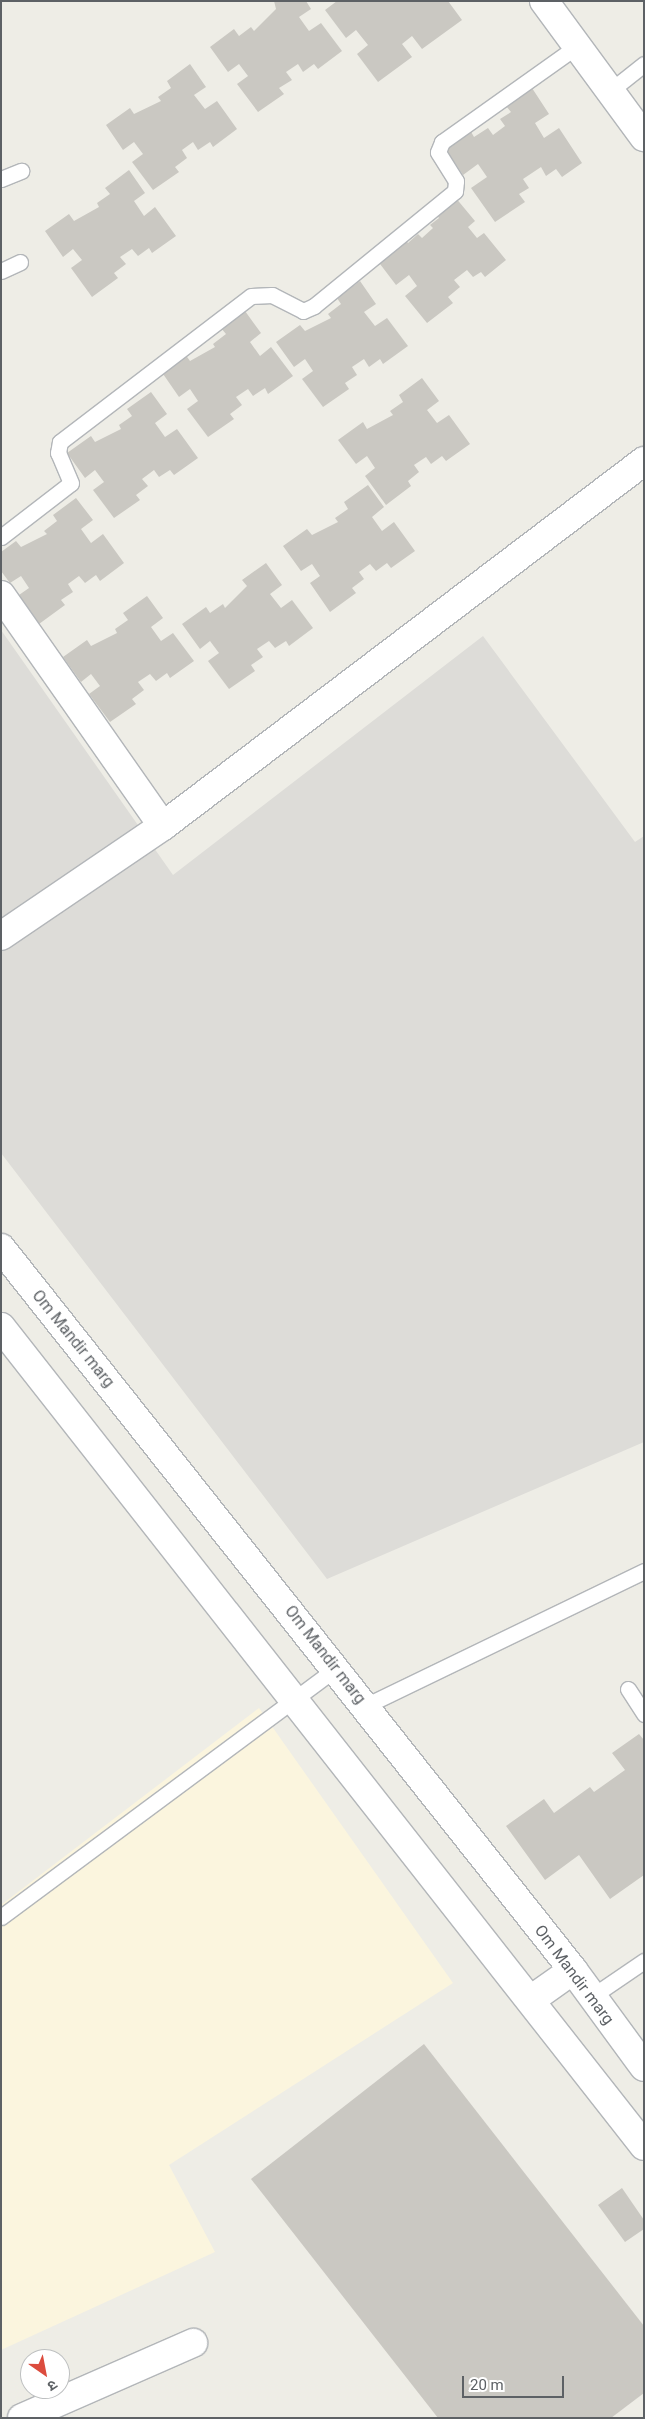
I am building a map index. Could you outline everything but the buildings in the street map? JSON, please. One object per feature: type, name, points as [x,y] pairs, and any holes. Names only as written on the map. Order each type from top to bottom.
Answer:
[{"type":"main road","points":[[544,1],[644,137]]},
{"type":"main road","points":[[1,936],[163,826],[644,461]]},
{"type":"main road","points":[[1,595],[163,826]]},
{"type":"main road","name":"Om Mandir marg","points":[[1,1248],[336,1668],[573,1970],[644,2067]]},
{"type":"main road","points":[[1,1327],[532,1999],[644,2146]]},
{"type":"main road","points":[[532,1999],[573,1970]]},
{"type":"main road","points":[[22,2418],[192,2343]]},
{"type":"lane","points":[[1,537],[71,483],[58,452],[60,442],[251,296],[272,295],[303,311],[314,306],[455,191],[456,181],[438,152],[442,142],[577,46]]},
{"type":"lane","points":[[610,91],[644,64]]},
{"type":"lane","points":[[1,179],[21,171]]},
{"type":"lane","points":[[1,271],[20,262]]},
{"type":"lane","points":[[365,1706],[644,1571]]},
{"type":"lane","points":[[1,1917],[336,1668]]},
{"type":"lane","points":[[628,1689],[644,1714]]},
{"type":"lane","points":[[591,1997],[644,1961]]},
{"type":"shaded area","points":[[1,630],[173,875],[483,636],[635,842],[644,836],[644,1442],[327,1579],[1,1153]]},
{"type":"shaded area","points":[[259,1708],[453,1983],[169,2165],[215,2252],[1,2350],[1,1905]]}]
